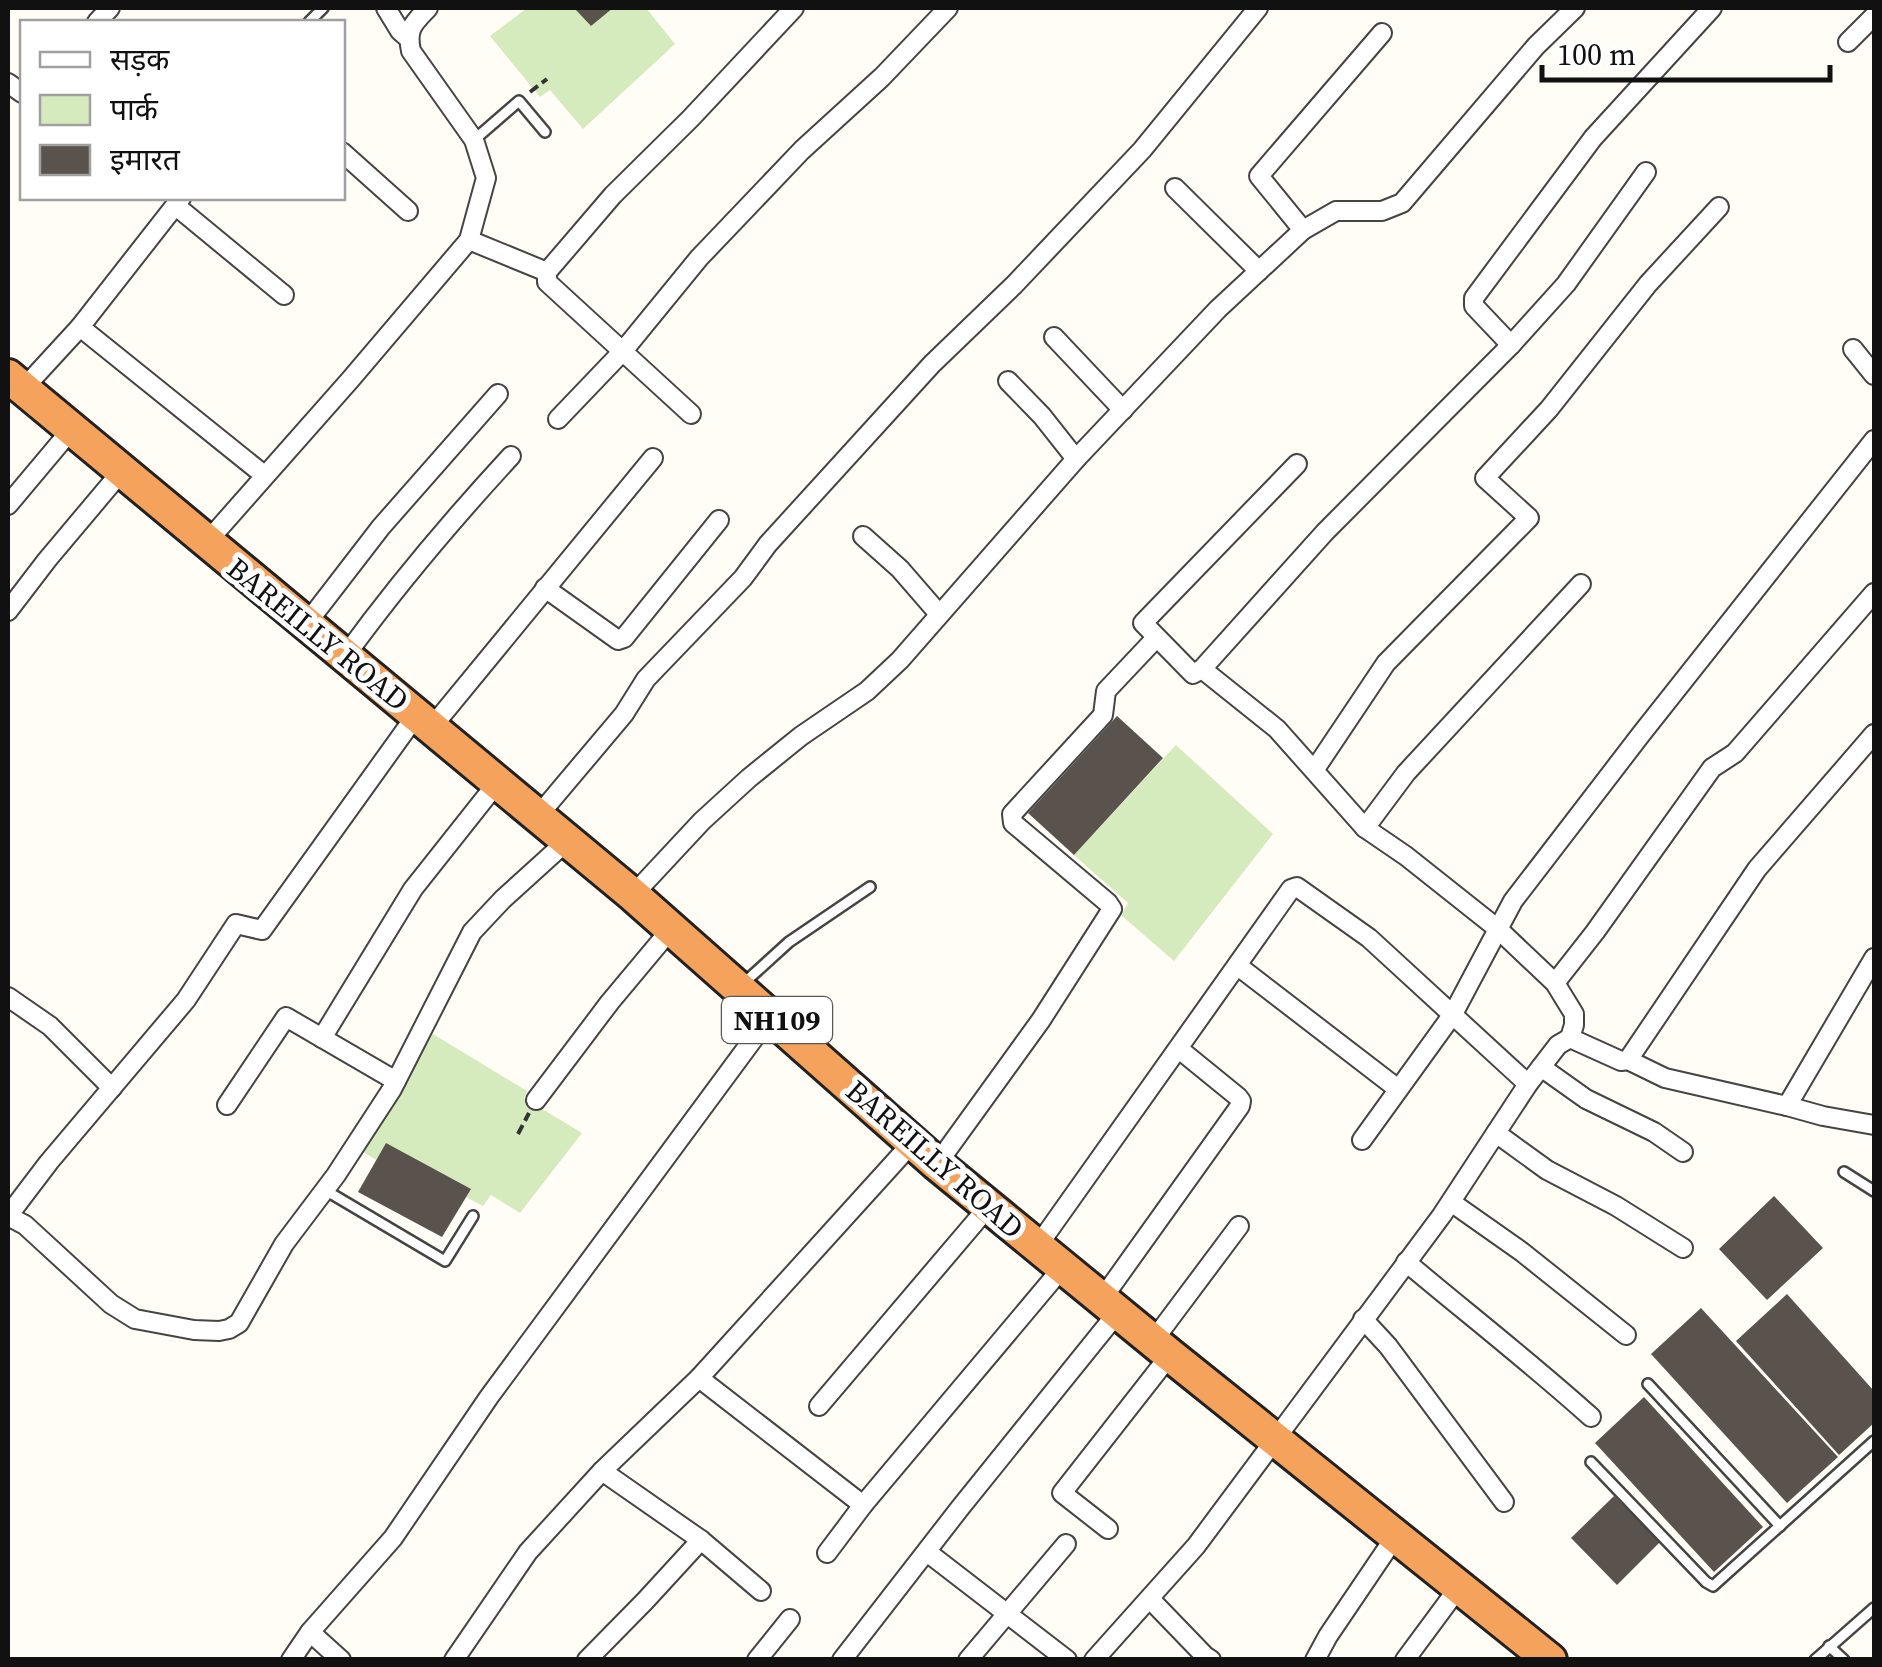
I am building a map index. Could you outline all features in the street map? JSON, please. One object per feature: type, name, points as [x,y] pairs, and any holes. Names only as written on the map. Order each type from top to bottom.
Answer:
[{"type":"highway","name":"BAREILLY ROAD","points":[[16,383],[633,895],[988,1207],[1550,1660]]},
{"type":"street","points":[[386,8],[408,38]]},
{"type":"street","points":[[206,543],[469,240],[486,178],[474,140],[411,51],[408,38],[412,27],[428,8]]},
{"type":"street","points":[[691,414],[547,282],[547,272],[612,195],[794,8]]},
{"type":"street","points":[[558,419],[623,351],[698,258],[948,8]]},
{"type":"street","points":[[538,816],[624,714],[646,679],[742,578],[768,544],[932,364],[1014,285],[1142,150],[1258,8]]},
{"type":"street","points":[[633,895],[748,778],[800,736],[868,691],[900,660],[1076,460],[1218,309],[1302,230],[1336,211],[1382,211],[1402,203],[1536,46],[1574,8]]},
{"type":"street","points":[[1511,346],[1474,306],[1474,298],[1593,138],[1712,8]]},
{"type":"street","points":[[1848,42],[1874,16]]},
{"type":"street","points":[[1302,230],[1259,176],[1382,34]]},
{"type":"street","points":[[345,155],[408,212]]},
{"type":"street","points":[[1297,464],[1143,623],[1192,674],[1202,669],[1325,532],[1511,346],[1566,284],[1646,172]]},
{"type":"street","points":[[1176,188],[1258,272]]},
{"type":"street","points":[[16,383],[80,327],[178,202],[284,295]]},
{"type":"street","points":[[1315,768],[1386,663],[1528,518],[1485,478],[1549,409],[1648,284],[1719,207]]},
{"type":"street","points":[[469,240],[547,272]]},
{"type":"street","points":[[80,327],[264,476]]},
{"type":"street","points":[[1054,337],[1123,410]]},
{"type":"street","points":[[1853,348],[1874,375]]},
{"type":"street","points":[[1008,382],[1042,416],[1076,460]]},
{"type":"street","points":[[307,623],[381,528],[498,394]]},
{"type":"street","points":[[8,505],[70,430]]},
{"type":"street","points":[[1362,1140],[1453,1014],[1513,901],[1874,440]]},
{"type":"street","points":[[346,655],[456,514],[511,456]]},
{"type":"street","points":[[567,841],[472,932],[396,1081],[284,1244],[238,1322],[229,1329],[194,1330],[135,1319],[110,1304],[25,1225],[8,1216],[186,1000],[236,924],[262,930],[424,720],[545,588],[653,458]]},
{"type":"street","points":[[8,612],[120,472]]},
{"type":"street","points":[[545,588],[618,640],[624,638],[719,520]]},
{"type":"street","points":[[863,536],[939,614]]},
{"type":"street","points":[[1365,828],[1406,772],[1581,584]]},
{"type":"street","points":[[1554,983],[1712,768],[1735,753],[1874,593]]},
{"type":"street","points":[[937,1164],[1041,1020],[1112,909],[1013,823],[1012,814],[1104,715],[1106,690],[1156,638]]},
{"type":"street","points":[[1094,1660],[1196,1546],[1451,1202],[1528,1084],[1558,1045],[1570,1038],[1574,1025],[1574,1014],[1554,983],[1498,929],[1365,828],[1278,728],[1202,669]]},
{"type":"street","points":[[1628,1060],[1757,869],[1874,734]]},
{"type":"street","points":[[322,1038],[413,889],[497,782]]},
{"type":"street","points":[[827,1553],[1050,1257],[1179,1048],[1291,889],[1297,887],[1369,938],[1528,1084]]},
{"type":"street","points":[[536,1100],[671,929]]},
{"type":"street","points":[[1787,1106],[1874,958]]},
{"type":"street","points":[[1238,966],[1398,1090]]},
{"type":"street","points":[[8,997],[50,1026],[112,1088]]},
{"type":"street","points":[[290,1660],[393,1538],[488,1397],[771,1015]]},
{"type":"street","points":[[227,1105],[286,1017],[396,1081]]},
{"type":"street","points":[[1570,1038],[1666,1078],[1874,1125]]},
{"type":"street","points":[[842,1660],[1110,1305],[1240,1106],[1238,1097],[1179,1048]]},
{"type":"street","points":[[1541,1067],[1586,1099],[1654,1132],[1683,1152]]},
{"type":"street","points":[[1496,1133],[1547,1170],[1616,1206],[1683,1248]]},
{"type":"street","points":[[454,1660],[528,1552],[602,1470],[699,1378],[912,1142]]},
{"type":"street","points":[[1451,1202],[1522,1252],[1626,1335]]},
{"type":"street","points":[[819,1406],[988,1207]]},
{"type":"street","points":[[1108,1529],[1062,1493],[1239,1226]]},
{"type":"street","points":[[1406,1262],[1592,1417]]},
{"type":"street","points":[[1364,1318],[1504,1502]]},
{"type":"street","points":[[699,1378],[864,1505]]},
{"type":"street","points":[[602,1470],[701,1540],[761,1591]]},
{"type":"street","points":[[1315,1660],[1396,1537]]},
{"type":"street","points":[[587,1660],[701,1540]]},
{"type":"street","points":[[968,1660],[1066,1544]]},
{"type":"street","points":[[927,1552],[1067,1660]]},
{"type":"street","points":[[1405,1660],[1459,1587]]},
{"type":"street","points":[[1150,1599],[1211,1660]]},
{"type":"street","points":[[757,1660],[790,1619]]},
{"type":"street","points":[[310,1632],[340,1660]]},
{"type":"lane","points":[[474,140],[519,101],[545,132]]},
{"type":"lane","points":[[739,987],[789,942],[870,887]]},
{"type":"lane","points":[[1844,1172],[1874,1191]]},
{"type":"lane","points":[[324,1190],[445,1261],[473,1216]]},
{"type":"lane","points":[[1648,1384],[1780,1526]]},
{"type":"lane","points":[[1590,1462],[1713,1586],[1874,1441]]},
{"type":"lane","points":[[1816,1660],[1874,1608]]},
{"type":"lane","points":[[1829,1646],[1844,1660]]},
{"type":"path","points":[[519,101],[547,79]]},
{"type":"green space","points":[[527,8],[574,8],[591,26],[613,8],[646,8],[675,44],[583,129],[550,90],[540,97],[490,36]]},
{"type":"green space","points":[[1176,745],[1273,834],[1174,961],[1121,915],[1128,903],[1074,855]]},
{"type":"green space","points":[[433,1034],[527,1091],[524,1098],[582,1133],[520,1213],[491,1195],[483,1206],[386,1144],[376,1160],[362,1151]]},
{"type":"building","points":[[574,8],[613,8],[591,26]]},
{"type":"building","points":[[1117,716],[1163,758],[1074,855],[1028,813]]},
{"type":"building","points":[[386,1143],[471,1189],[442,1237],[358,1192]]},
{"type":"building","points":[[1774,1196],[1823,1248],[1767,1300],[1719,1249]]},
{"type":"building","points":[[1787,1294],[1874,1391],[1874,1423],[1839,1455],[1736,1341]]},
{"type":"building","points":[[1701,1308],[1838,1457],[1787,1503],[1651,1354]]},
{"type":"building","points":[[1644,1397],[1763,1527],[1714,1572],[1595,1443]]},
{"type":"building","points":[[1614,1496],[1660,1542],[1617,1585],[1571,1538]]}]
